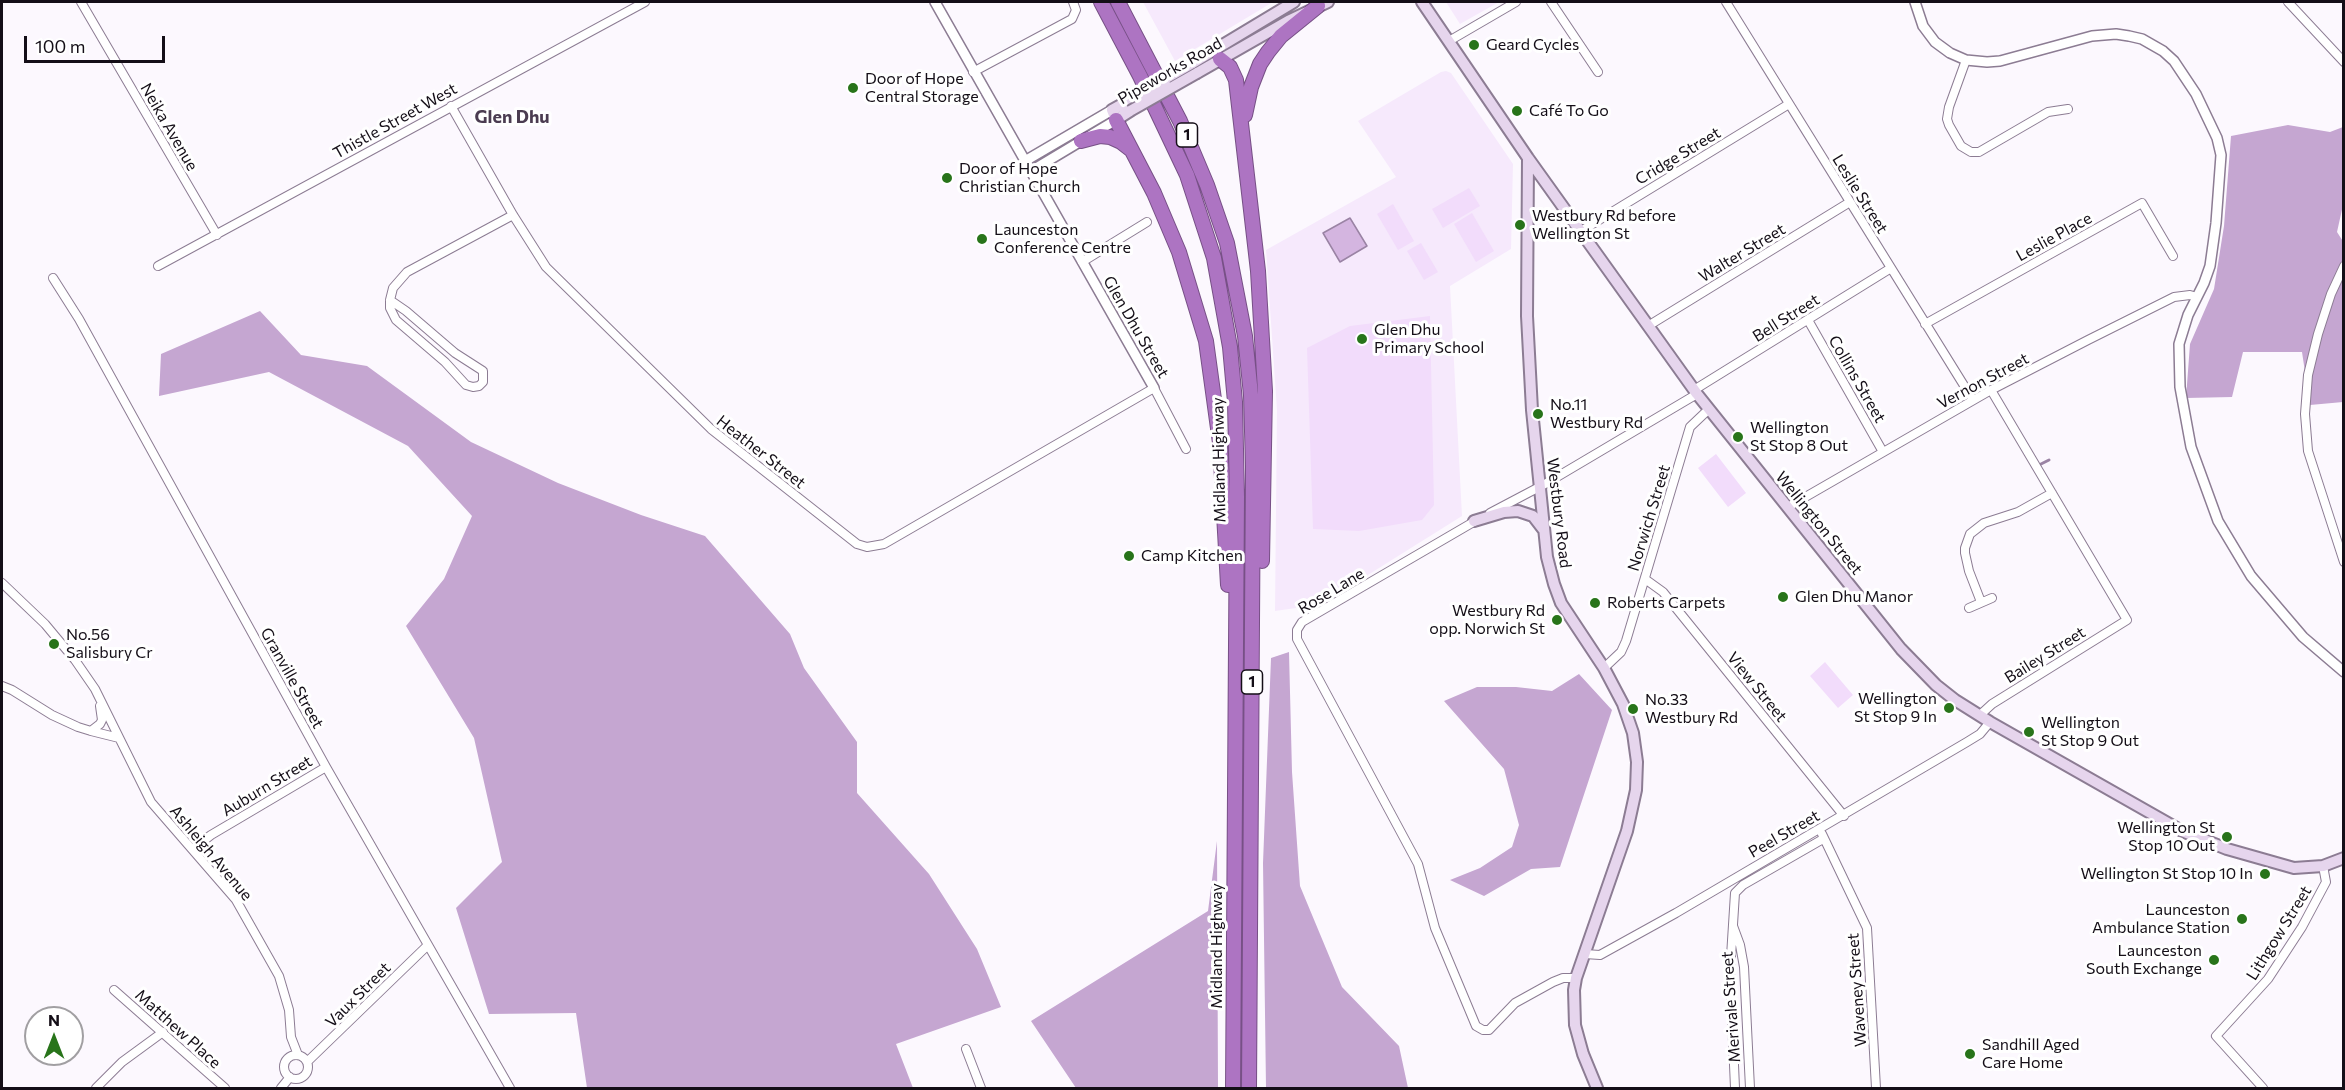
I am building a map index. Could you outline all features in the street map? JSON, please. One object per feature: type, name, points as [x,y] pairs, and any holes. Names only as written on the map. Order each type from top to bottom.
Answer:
[{"type":"highway","name":"Midland Highway","points":[[1101,2],[1177,151],[1206,231],[1222,293],[1232,365],[1237,439],[1233,1089]]},
{"type":"highway","name":"Midland Highway","points":[[1118,2],[1194,151],[1220,221],[1240,303],[1248,362],[1253,467],[1249,1089]]},
{"type":"highway","points":[[1245,144],[1248,98],[1260,64],[1281,36],[1320,3]]},
{"type":"highway","points":[[1220,59],[1230,67],[1235,75],[1245,144],[1258,271],[1265,391],[1261,638],[1252,752]]},
{"type":"highway","points":[[1114,115],[1179,252],[1198,313],[1212,374],[1220,443],[1234,704]]},
{"type":"highway","points":[[1081,141],[1100,136],[1110,137],[1121,141],[1134,153]]},
{"type":"main road","name":"Pipeworks Road","points":[[1114,115],[1194,68],[1294,2]]},
{"type":"main road","name":"Wellington Street","points":[[1422,2],[1528,158],[1696,392],[1901,649],[1936,685],[1990,722],[2182,831],[2277,865],[2300,868],[2324,866],[2343,858]]},
{"type":"main road","name":"Pipeworks Road","points":[[1128,107],[1141,94],[1194,68],[1220,59],[1320,3]]},
{"type":"main road","name":"Westbury Road","points":[[1528,158],[1527,316],[1543,529],[1554,584],[1561,603],[1604,668],[1629,717],[1635,746],[1637,777],[1634,803],[1624,842],[1576,978],[1573,1003],[1575,1025],[1583,1054],[1597,1089]]},
{"type":"main road","points":[[1474,521],[1504,512],[1518,511],[1533,516],[1543,529]]},
{"type":"street","name":"Neika Avenue","points":[[81,2],[217,235]]},
{"type":"street","name":"Thistle Street West","points":[[158,266],[645,2]]},
{"type":"street","name":"Glen Dhu Street","points":[[935,2],[1154,388],[1186,449]]},
{"type":"street","points":[[974,72],[1072,19],[1076,10],[1073,2]]},
{"type":"street","points":[[1449,41],[1516,2]]},
{"type":"street","points":[[1551,2],[1598,72]]},
{"type":"street","name":"Leslie Street","points":[[1726,2],[1973,400]]},
{"type":"street","points":[[1915,2],[1923,26],[1935,42],[1950,53],[1966,60],[2000,61],[2079,39],[2116,34],[2142,39],[2163,51],[2174,61],[2196,94],[2217,138],[2221,155],[2210,266],[2182,330],[2178,358],[2183,408],[2197,467],[2218,521],[2251,576],[2302,637],[2343,672]]},
{"type":"street","points":[[2289,2],[2343,62]]},
{"type":"street","points":[[1966,60],[1947,119],[1948,126],[1961,146],[1971,152],[1979,152],[2048,112],[2068,110]]},
{"type":"street","name":"Cridge Street","points":[[1581,231],[1789,104]]},
{"type":"street","name":"Heather Street","points":[[451,106],[513,215],[546,267],[695,415],[857,544],[867,547],[884,544],[1154,388]]},
{"type":"street","name":"Pipeworks Road","points":[[1025,161],[1114,115]]},
{"type":"street","name":"Pipeworks Road","points":[[1031,171],[1081,141],[1114,115]]},
{"type":"street","name":"Walter Street","points":[[1648,326],[1850,202]]},
{"type":"street","name":"Leslie Place","points":[[1925,324],[2142,203],[2173,256]]},
{"type":"street","points":[[390,300],[455,352],[483,371],[483,382],[473,387],[466,385],[445,362],[396,320],[390,308],[390,300],[393,288],[407,272],[513,215]]},
{"type":"street","points":[[1082,262],[1148,222]]},
{"type":"street","points":[[2343,266],[2318,334],[2308,375],[2305,414],[2308,451],[2343,562]]},
{"type":"street","name":"Bell Street","points":[[1696,392],[1891,268]]},
{"type":"street","name":"Granville Street","points":[[53,278],[78,319],[326,767],[510,1089]]},
{"type":"street","name":"Vernon Street","points":[[1788,507],[1990,390],[2174,297],[2190,295],[2197,297]]},
{"type":"street","name":"Collins Street","points":[[1808,320],[1883,452]]},
{"type":"street","points":[[1981,602],[1965,553],[1970,534],[1984,523],[2018,512],[2052,493],[1990,390]]},
{"type":"street","name":"Rose Lane","points":[[1576,978],[1570,977],[1553,982],[1515,1003],[1489,1030],[1476,1026],[1435,928],[1418,864],[1386,801],[1302,651],[1296,634],[1299,626],[1307,619],[1474,521],[1539,487],[1696,392]]},
{"type":"street","name":"Norwich Street","points":[[1604,668],[1622,650],[1690,427],[1709,409]]},
{"type":"street","name":"Bailey Street","points":[[1980,715],[1992,704],[2127,620],[2052,493]]},
{"type":"street","name":"View Street","points":[[1645,579],[1663,592],[1844,816]]},
{"type":"street","points":[[2,583],[45,624],[75,660],[95,689],[102,720],[91,731]]},
{"type":"street","points":[[1969,608],[1992,598]]},
{"type":"street","points":[[2,686],[78,727],[119,738]]},
{"type":"street","name":"Ashleigh Avenue","points":[[95,689],[151,802],[236,900],[279,976],[289,1010],[291,1036],[298,1055]]},
{"type":"street","name":"Peel Street","points":[[1585,954],[1600,955],[1844,816],[1980,734],[1990,722]]},
{"type":"street","name":"Auburn Street","points":[[193,849],[326,767]]},
{"type":"street","name":"Waveney Street","points":[[1820,829],[1867,928],[1876,1089]]},
{"type":"street","name":"Merivale Street","points":[[1736,1089],[1730,972],[1733,899],[1738,889],[1823,839]]},
{"type":"street","name":"Lithgow Street","points":[[2263,1089],[2216,1036],[2268,979],[2302,927],[2326,882],[2324,866]]},
{"type":"street","name":"Merivale Street","points":[[1733,924],[1744,967],[1750,1089]]},
{"type":"street","name":"Vaux Street","points":[[307,1062],[428,945]]},
{"type":"street","name":"Matthew Place","points":[[114,990],[225,1089]]},
{"type":"street","points":[[96,1089],[122,1062],[163,1032]]},
{"type":"street","points":[[966,1049],[981,1089]]},
{"type":"street","points":[[298,1055],[307,1062],[308,1070],[304,1076],[297,1079],[290,1077],[285,1071],[285,1063],[290,1057],[298,1055]]},
{"type":"street","points":[[281,1089],[290,1077]]},
{"type":"shaded area","points":[[1143,2],[1273,2],[1175,61]]},
{"type":"shaded area","points":[[1446,2],[1499,2],[1460,24]]},
{"type":"shaded area","name":"Glen Dhu Primary School","points":[[1446,71],[1451,73],[1513,164],[1511,249],[1450,286],[1462,516],[1312,610],[1296,608],[1275,611],[1277,410],[1266,250],[1396,177],[1358,121]]},
{"type":"shaded area","points":[[2288,125],[2330,132],[2343,127],[2343,205],[2337,232],[2344,243],[2343,402],[2310,405],[2302,352],[2243,352],[2232,397],[2186,398],[2190,344],[2214,289],[2224,226],[2231,136]]},
{"type":"shaded area","points":[[1469,188],[1480,206],[1443,228],[1432,209]]},
{"type":"shaded area","points":[[1393,204],[1414,241],[1398,250],[1377,214]]},
{"type":"shaded area","points":[[1472,213],[1494,251],[1476,262],[1454,224]]},
{"type":"shaded area","points":[[1350,218],[1367,246],[1340,262],[1323,233]]},
{"type":"shaded area","points":[[1421,243],[1438,272],[1424,280],[1407,251]]},
{"type":"shaded area","points":[[260,311],[301,355],[367,366],[471,442],[558,483],[641,515],[705,536],[790,634],[804,668],[857,742],[857,793],[929,874],[977,949],[1001,1007],[896,1044],[913,1088],[587,1088],[576,1013],[489,1014],[456,908],[502,862],[474,738],[406,626],[444,579],[472,516],[408,446],[269,372],[159,396],[161,354]]},
{"type":"shaded area","points":[[1430,316],[1434,505],[1422,520],[1359,531],[1313,529],[1307,348],[1350,326]]},
{"type":"shaded area","points":[[1716,454],[1746,493],[1728,507],[1698,468]]},
{"type":"shaded area","points":[[1289,652],[1292,772],[1300,886],[1342,987],[1399,1046],[1408,1088],[1266,1088],[1263,863],[1271,658]]},
{"type":"shaded area","points":[[1825,662],[1853,695],[1838,708],[1810,676]]},
{"type":"shaded area","points":[[1579,674],[1612,710],[1560,867],[1531,869],[1484,896],[1450,880],[1480,868],[1512,847],[1519,825],[1504,769],[1444,701],[1477,687],[1516,687],[1552,691]]},
{"type":"shaded area","points":[[1217,841],[1218,1088],[1076,1088],[1031,1021],[1208,911]]},
{"type":"waterway","points":[[2037,466],[2049,460]]},
{"type":"place","name":"Geard Cycles","points":[[1474,45]]},
{"type":"place","name":"Door of Hope Central Storage","points":[[853,88]]},
{"type":"place","name":"Café To Go","points":[[1517,111]]},
{"type":"place","name":"Door of Hope Christian Church","points":[[947,178]]},
{"type":"place","name":"Westbury Rd before Wellington St","points":[[1520,225]]},
{"type":"place","name":"Launceston Conference Centre","points":[[982,239]]},
{"type":"place","name":"Glen Dhu Primary School","points":[[1362,339]]},
{"type":"place","name":"No.11 Westbury Rd","points":[[1538,414]]},
{"type":"place","name":"Wellington St Stop 8 Out","points":[[1738,437]]},
{"type":"place","name":"Camp Kitchen","points":[[1129,556]]},
{"type":"place","name":"Glen Dhu Manor","points":[[1783,597]]},
{"type":"place","name":"Roberts Carpets","points":[[1595,603]]},
{"type":"place","name":"Westbury Rd opp. Norwich St","points":[[1557,620]]},
{"type":"place","name":"No.56 Salisbury Cr","points":[[54,644]]},
{"type":"place","name":"Wellington St Stop 9 In","points":[[1949,708]]},
{"type":"place","name":"No.33 Westbury Rd","points":[[1633,709]]},
{"type":"place","name":"Wellington St Stop 9 Out","points":[[2029,732]]},
{"type":"place","name":"Wellington St Stop 10 Out","points":[[2227,837]]},
{"type":"place","name":"Wellington St Stop 10 In","points":[[2265,874]]},
{"type":"place","name":"Launceston Ambulance Station","points":[[2242,919]]},
{"type":"place","name":"Launceston South Exchange","points":[[2214,960]]},
{"type":"place","name":"Sandhill Aged Care Home","points":[[1970,1054]]},
{"type":"district","name":"Glen Dhu","points":[[512,117]]}]
